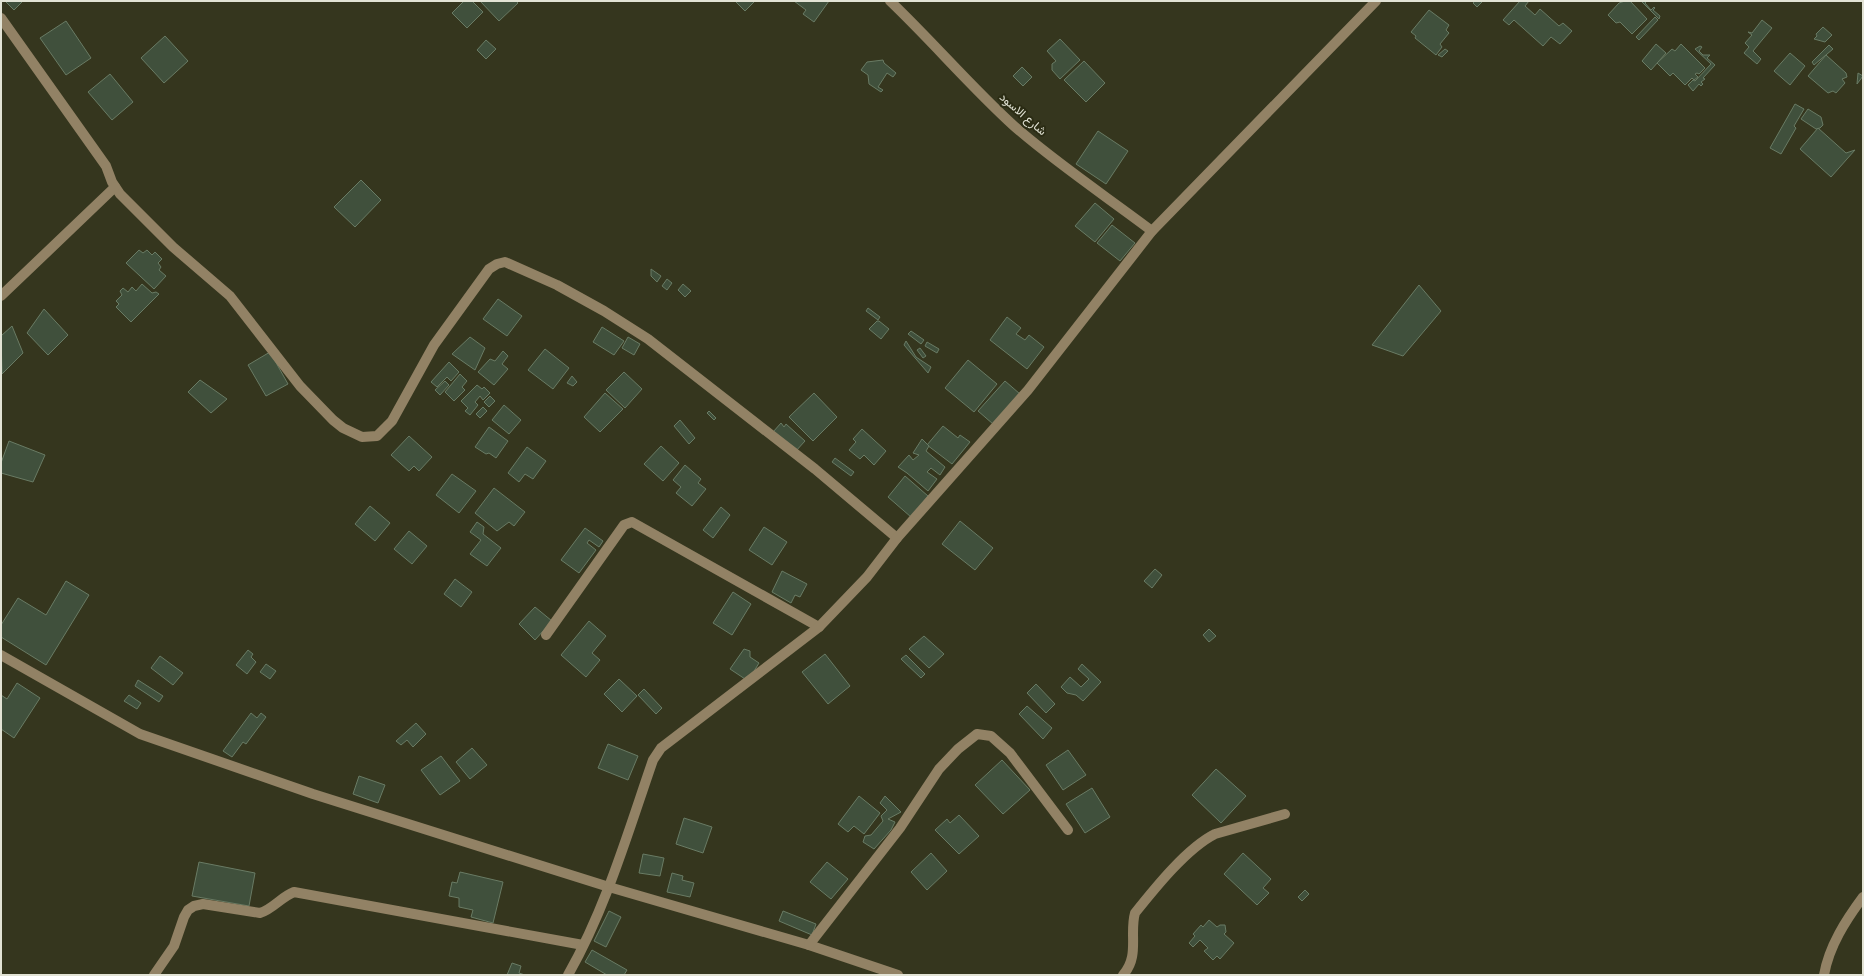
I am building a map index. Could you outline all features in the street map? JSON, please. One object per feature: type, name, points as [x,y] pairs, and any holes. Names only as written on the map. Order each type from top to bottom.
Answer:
[{"type":"street","name":"شارع الاسود","points":[[890,1],[924,33],[984,97],[1015,127],[1152,230]]},
{"type":"street","points":[[568,975],[609,888],[653,760],[661,748],[819,627],[867,577],[897,538],[1028,390],[1152,230],[1376,1]]},
{"type":"street","points":[[1,18],[106,166],[115,187],[120,194],[173,247],[230,296],[300,386],[343,428],[362,437],[377,436],[392,421],[434,345],[489,269],[497,264],[505,262],[557,285],[604,311],[648,339],[815,469],[897,538]]},
{"type":"street","points":[[1,296],[115,187]]},
{"type":"street","points":[[546,635],[624,525],[632,522],[819,627]]},
{"type":"street","points":[[1,655],[140,734],[313,794],[609,888],[809,945],[898,975]]},
{"type":"street","points":[[809,945],[900,828],[939,769],[958,749],[977,734],[991,736],[1010,753],[1068,830]]},
{"type":"street","points":[[1123,975],[1128,969],[1134,953],[1134,918],[1136,913],[1175,868],[1204,840],[1215,834],[1285,814]]},
{"type":"street","points":[[154,975],[174,946],[188,910],[194,906],[203,904],[260,913],[268,910],[286,895],[294,892],[583,945]]},
{"type":"street","points":[[1824,975],[1836,939],[1863,896]]},
{"type":"building","points":[[5,1],[23,1],[14,10]]},
{"type":"building","points":[[464,1],[472,1],[483,12],[467,28],[452,13]]},
{"type":"building","points":[[480,1],[516,1],[518,3],[499,21]]},
{"type":"building","points":[[735,1],[755,1],[745,11]]},
{"type":"building","points":[[794,1],[829,1],[814,22],[803,14],[806,10]]},
{"type":"building","points":[[1475,1],[1483,1],[1477,7],[1473,3]]},
{"type":"building","points":[[1520,1],[1529,1],[1525,6],[1535,15],[1540,9],[1559,26],[1563,23],[1572,31],[1560,44],[1551,37],[1543,46],[1514,20],[1509,25],[1503,20]]},
{"type":"building","points":[[1630,1],[1647,19],[1632,34],[1620,22],[1616,23],[1608,15],[1619,3]]},
{"type":"building","points":[[1641,1],[1647,1],[1645,3],[1651,10],[1654,7],[1655,8],[1653,10],[1660,16],[1659,19]]},
{"type":"building","points":[[1429,10],[1449,25],[1446,30],[1449,33],[1440,44],[1442,47],[1436,55],[1415,38],[1416,36],[1411,32]]},
{"type":"building","points":[[1655,17],[1658,20],[1639,40],[1636,37]]},
{"type":"building","points":[[1762,20],[1772,28],[1753,51],[1761,59],[1757,64],[1744,53],[1749,47],[1745,43],[1752,35],[1748,32],[1752,33]]},
{"type":"building","points":[[66,21],[91,58],[66,75],[40,38]]},
{"type":"building","points":[[1823,27],[1832,35],[1825,42],[1814,39],[1817,36],[1816,34]]},
{"type":"building","points":[[165,36],[188,61],[164,83],[141,58]]},
{"type":"building","points":[[1060,39],[1080,60],[1060,79],[1052,70],[1052,64],[1056,61],[1047,51]]},
{"type":"building","points":[[486,40],[496,49],[486,59],[477,50]]},
{"type":"building","points":[[1656,44],[1666,53],[1651,70],[1642,61]]},
{"type":"building","points":[[1681,44],[1705,68],[1699,74],[1695,74],[1698,77],[1694,80],[1692,78],[1685,85],[1673,73],[1670,76],[1657,63],[1672,49],[1675,51]]},
{"type":"building","points":[[1829,45],[1833,49],[1814,65],[1812,62]]},
{"type":"building","points":[[1700,46],[1702,47],[1699,51],[1703,55],[1710,55],[1707,58],[1715,65],[1703,78],[1705,79],[1701,82],[1703,84],[1701,86],[1699,84],[1693,91],[1688,85],[1693,80],[1695,81],[1711,64],[1695,49]]},
{"type":"building","points":[[1445,49],[1448,51],[1442,57],[1438,55]]},
{"type":"building","points":[[1790,53],[1805,66],[1790,85],[1774,71]]},
{"type":"building","points":[[1826,55],[1846,73],[1847,77],[1842,79],[1845,83],[1836,93],[1833,91],[1828,93],[1808,76]]},
{"type":"building","points":[[883,60],[884,63],[896,73],[893,77],[887,73],[878,87],[883,90],[881,92],[869,84],[868,75],[861,70],[867,62]]},
{"type":"building","points":[[1084,61],[1105,83],[1086,102],[1064,80]]},
{"type":"building","points":[[1022,67],[1032,77],[1023,86],[1013,76]]},
{"type":"building","points":[[1858,73],[1863,76],[1857,84]]},
{"type":"building","points":[[110,74],[133,102],[112,120],[88,92]]},
{"type":"building","points":[[1795,104],[1804,109],[1794,126],[1796,128],[1781,154],[1770,148]]},
{"type":"building","points":[[1808,109],[1821,117],[1823,125],[1820,128],[1816,129],[1801,119]]},
{"type":"building","points":[[1818,128],[1846,153],[1855,150],[1831,177],[1800,149]]},
{"type":"building","points":[[1098,131],[1128,151],[1106,184],[1076,164]]},
{"type":"building","points":[[361,180],[381,200],[355,227],[334,207]]},
{"type":"building","points":[[1095,203],[1114,219],[1095,242],[1075,226]]},
{"type":"building","points":[[1112,225],[1135,243],[1120,261],[1097,243]]},
{"type":"building","points":[[139,250],[143,253],[147,250],[152,255],[155,252],[162,259],[158,263],[161,267],[159,270],[166,276],[154,289],[126,263]]},
{"type":"building","points":[[651,269],[661,276],[657,282],[651,276]]},
{"type":"building","points":[[667,279],[672,283],[667,290],[662,286]]},
{"type":"building","points":[[142,284],[152,293],[156,292],[159,294],[131,322],[116,307],[119,304],[116,301],[122,295],[120,291],[123,288],[128,292],[132,287],[136,291]]},
{"type":"building","points":[[683,284],[691,291],[685,297],[678,290]]},
{"type":"building","points":[[1419,285],[1441,311],[1403,356],[1372,345]]},
{"type":"building","points":[[498,299],[522,316],[507,336],[483,319]]},
{"type":"building","points":[[868,308],[880,317],[878,320],[866,311]]},
{"type":"building","points":[[44,309],[68,335],[48,355],[27,333]]},
{"type":"building","points":[[1007,317],[1021,328],[1016,334],[1025,340],[1029,335],[1044,347],[1027,369],[990,340]]},
{"type":"building","points":[[877,321],[889,329],[881,339],[869,329]]},
{"type":"building","points":[[12,326],[23,353],[2,374],[1,336]]},
{"type":"building","points":[[602,327],[624,341],[614,355],[593,342]]},
{"type":"building","points":[[911,331],[924,340],[921,344],[908,334]]},
{"type":"building","points":[[470,337],[485,348],[475,370],[452,354]]},
{"type":"building","points":[[628,337],[640,344],[634,355],[622,348]]},
{"type":"building","points":[[906,341],[916,357],[931,367],[928,373],[904,345]]},
{"type":"building","points":[[927,342],[939,349],[937,353],[925,346]]},
{"type":"building","points":[[920,348],[926,356],[923,358],[917,350]]},
{"type":"building","points":[[545,349],[569,368],[553,389],[528,370]]},
{"type":"building","points":[[503,351],[508,356],[502,364],[508,369],[494,385],[478,372],[490,359],[495,361]]},
{"type":"building","points":[[270,352],[288,384],[266,396],[248,365]]},
{"type":"building","points":[[968,360],[997,384],[974,412],[945,388]]},
{"type":"building","points":[[449,362],[459,372],[451,381],[447,377],[437,387],[431,382]]},
{"type":"building","points":[[624,372],[642,389],[625,408],[606,390]]},
{"type":"building","points":[[460,374],[467,381],[462,387],[465,390],[454,401],[445,392]]},
{"type":"building","points":[[572,376],[577,382],[573,386],[567,383]]},
{"type":"building","points":[[200,380],[227,399],[211,413],[188,392]]},
{"type":"building","points":[[445,381],[449,385],[440,395],[435,390]]},
{"type":"building","points":[[1005,381],[1020,394],[993,424],[978,411]]},
{"type":"building","points":[[477,385],[482,389],[484,387],[490,393],[483,400],[480,396],[475,402],[478,405],[470,415],[465,411],[468,408],[461,401]]},
{"type":"building","points":[[605,393],[623,409],[600,432],[584,417]]},
{"type":"building","points":[[814,393],[837,417],[813,441],[789,417]]},
{"type":"building","points":[[490,396],[495,401],[489,407],[484,402]]},
{"type":"building","points":[[504,405],[521,420],[509,434],[492,420]]},
{"type":"building","points":[[483,407],[487,411],[480,418],[476,414]]},
{"type":"building","points":[[709,411],[716,418],[714,420],[707,413]]},
{"type":"building","points":[[680,420],[695,438],[689,444],[674,426]]},
{"type":"building","points":[[781,423],[784,427],[786,424],[805,441],[795,452],[773,432]]},
{"type":"building","points":[[943,426],[958,438],[960,435],[970,442],[952,464],[927,445]]},
{"type":"building","points":[[489,427],[508,441],[496,458],[475,447]]},
{"type":"building","points":[[862,429],[886,451],[874,465],[864,455],[860,459],[849,450],[856,442],[853,439]]},
{"type":"building","points":[[409,436],[432,457],[419,471],[414,466],[409,471],[391,455]]},
{"type":"building","points":[[922,439],[929,446],[926,451],[945,467],[940,475],[931,468],[927,472],[937,479],[928,491],[898,467],[909,455],[913,460],[919,455],[913,453]]},
{"type":"building","points":[[9,441],[45,455],[33,482],[1,473],[1,463]]},
{"type":"building","points":[[661,446],[679,463],[663,481],[644,464]]},
{"type":"building","points":[[527,447],[546,461],[533,479],[525,474],[519,482],[508,473]]},
{"type":"building","points":[[835,458],[854,472],[851,476],[832,462]]},
{"type":"building","points":[[685,465],[701,479],[698,483],[706,489],[692,506],[676,493],[681,487],[673,480]]},
{"type":"building","points":[[452,474],[476,491],[459,513],[436,495]]},
{"type":"building","points":[[905,476],[928,496],[911,517],[888,497]]},
{"type":"building","points":[[494,488],[525,512],[514,526],[509,522],[497,531],[475,513]]},
{"type":"building","points":[[370,506],[390,523],[375,541],[355,524]]},
{"type":"building","points":[[721,507],[730,515],[713,538],[703,530]]},
{"type":"building","points":[[960,521],[993,548],[975,570],[942,544]]},
{"type":"building","points":[[477,522],[484,527],[483,534],[501,548],[487,566],[470,554],[481,540],[470,532]]},
{"type":"building","points":[[764,527],[787,542],[772,565],[749,550]]},
{"type":"building","points":[[585,528],[603,541],[599,547],[589,540],[587,543],[596,550],[579,573],[561,560]]},
{"type":"building","points":[[409,531],[427,546],[412,564],[394,549]]},
{"type":"building","points":[[1155,569],[1162,575],[1152,588],[1144,581]]},
{"type":"building","points":[[782,571],[807,584],[800,597],[795,595],[791,603],[772,592]]},
{"type":"building","points":[[455,579],[472,592],[461,607],[444,594]]},
{"type":"building","points":[[66,581],[89,595],[46,665],[1,637],[1,625],[18,598],[46,615]]},
{"type":"building","points":[[733,592],[751,604],[732,635],[713,623]]},
{"type":"building","points":[[535,607],[552,621],[535,640],[519,624]]},
{"type":"building","points":[[589,621],[606,636],[592,653],[600,660],[586,677],[561,655]]},
{"type":"building","points":[[1209,629],[1216,636],[1209,642],[1203,635]]},
{"type":"building","points":[[924,636],[944,654],[929,668],[909,649]]},
{"type":"building","points":[[744,649],[750,651],[750,657],[759,663],[748,681],[730,669]]},
{"type":"building","points":[[248,650],[253,654],[251,657],[256,662],[247,674],[236,665]]},
{"type":"building","points":[[825,654],[850,686],[828,704],[802,672]]},
{"type":"building","points":[[906,655],[925,674],[921,678],[901,659]]},
{"type":"building","points":[[160,656],[183,673],[173,685],[151,668]]},
{"type":"building","points":[[266,664],[276,671],[270,679],[260,672]]},
{"type":"building","points":[[1082,664],[1101,682],[1083,701],[1076,695],[1067,693],[1061,687],[1070,677],[1081,687],[1089,679],[1078,669]]},
{"type":"building","points":[[619,679],[637,696],[622,712],[604,694]]},
{"type":"building","points":[[138,680],[163,696],[159,702],[135,686]]},
{"type":"building","points":[[17,683],[40,698],[14,738],[1,729],[1,695],[7,699]]},
{"type":"building","points":[[1036,684],[1055,704],[1046,713],[1027,693]]},
{"type":"building","points":[[644,689],[662,708],[656,714],[638,695]]},
{"type":"building","points":[[129,695],[141,703],[137,709],[124,701]]},
{"type":"building","points":[[1027,706],[1052,728],[1043,739],[1019,714]]},
{"type":"building","points":[[251,713],[257,718],[261,713],[266,717],[246,744],[243,742],[232,757],[223,751]]},
{"type":"building","points":[[416,723],[426,734],[413,747],[407,740],[401,745],[396,741]]},
{"type":"building","points":[[608,744],[638,756],[628,780],[598,768]]},
{"type":"building","points":[[472,748],[487,765],[470,779],[456,762]]},
{"type":"building","points":[[1068,750],[1086,775],[1063,790],[1046,765]]},
{"type":"building","points":[[441,756],[460,781],[440,795],[421,770]]},
{"type":"building","points":[[1002,760],[1030,790],[1003,814],[975,785]]},
{"type":"building","points":[[1216,769],[1246,796],[1221,823],[1192,795]]},
{"type":"building","points":[[359,776],[385,785],[378,803],[353,794]]},
{"type":"building","points":[[1092,788],[1110,817],[1085,833],[1066,804]]},
{"type":"building","points":[[859,796],[880,813],[864,834],[854,826],[848,832],[838,824]]},
{"type":"building","points":[[885,796],[901,812],[888,819],[895,822],[891,830],[874,849],[863,842],[865,836],[871,835],[883,821],[881,816],[887,810],[880,803]]},
{"type":"building","points":[[959,815],[979,836],[959,854],[935,830],[947,819],[950,823]]},
{"type":"building","points":[[684,818],[712,827],[703,853],[676,844]]},
{"type":"building","points":[[931,853],[947,871],[927,890],[911,872]]},
{"type":"building","points":[[1243,853],[1271,879],[1263,888],[1269,893],[1257,905],[1224,874]]},
{"type":"building","points":[[643,854],[664,858],[660,876],[639,873]]},
{"type":"building","points":[[199,862],[255,873],[249,906],[192,896]]},
{"type":"building","points":[[827,862],[848,879],[831,899],[810,882]]},
{"type":"building","points":[[460,872],[503,882],[493,923],[471,917],[473,910],[459,907],[459,898],[449,896],[452,882],[457,883]]},
{"type":"building","points":[[672,873],[683,876],[682,880],[694,883],[690,897],[667,892]]},
{"type":"building","points":[[1305,890],[1309,894],[1302,901],[1298,897]]},
{"type":"building","points":[[609,911],[621,917],[606,947],[594,941]]},
{"type":"building","points":[[783,911],[816,924],[812,935],[779,921]]},
{"type":"building","points":[[1209,920],[1217,927],[1220,925],[1225,925],[1226,932],[1224,934],[1234,943],[1220,959],[1217,956],[1213,960],[1204,951],[1208,948],[1200,940],[1193,947],[1189,943],[1195,936],[1193,934],[1201,925],[1203,927]]},
{"type":"building","points":[[592,950],[627,970],[624,975],[607,975],[585,962]]},
{"type":"building","points":[[512,963],[521,966],[519,973],[525,975],[507,975]]}]
